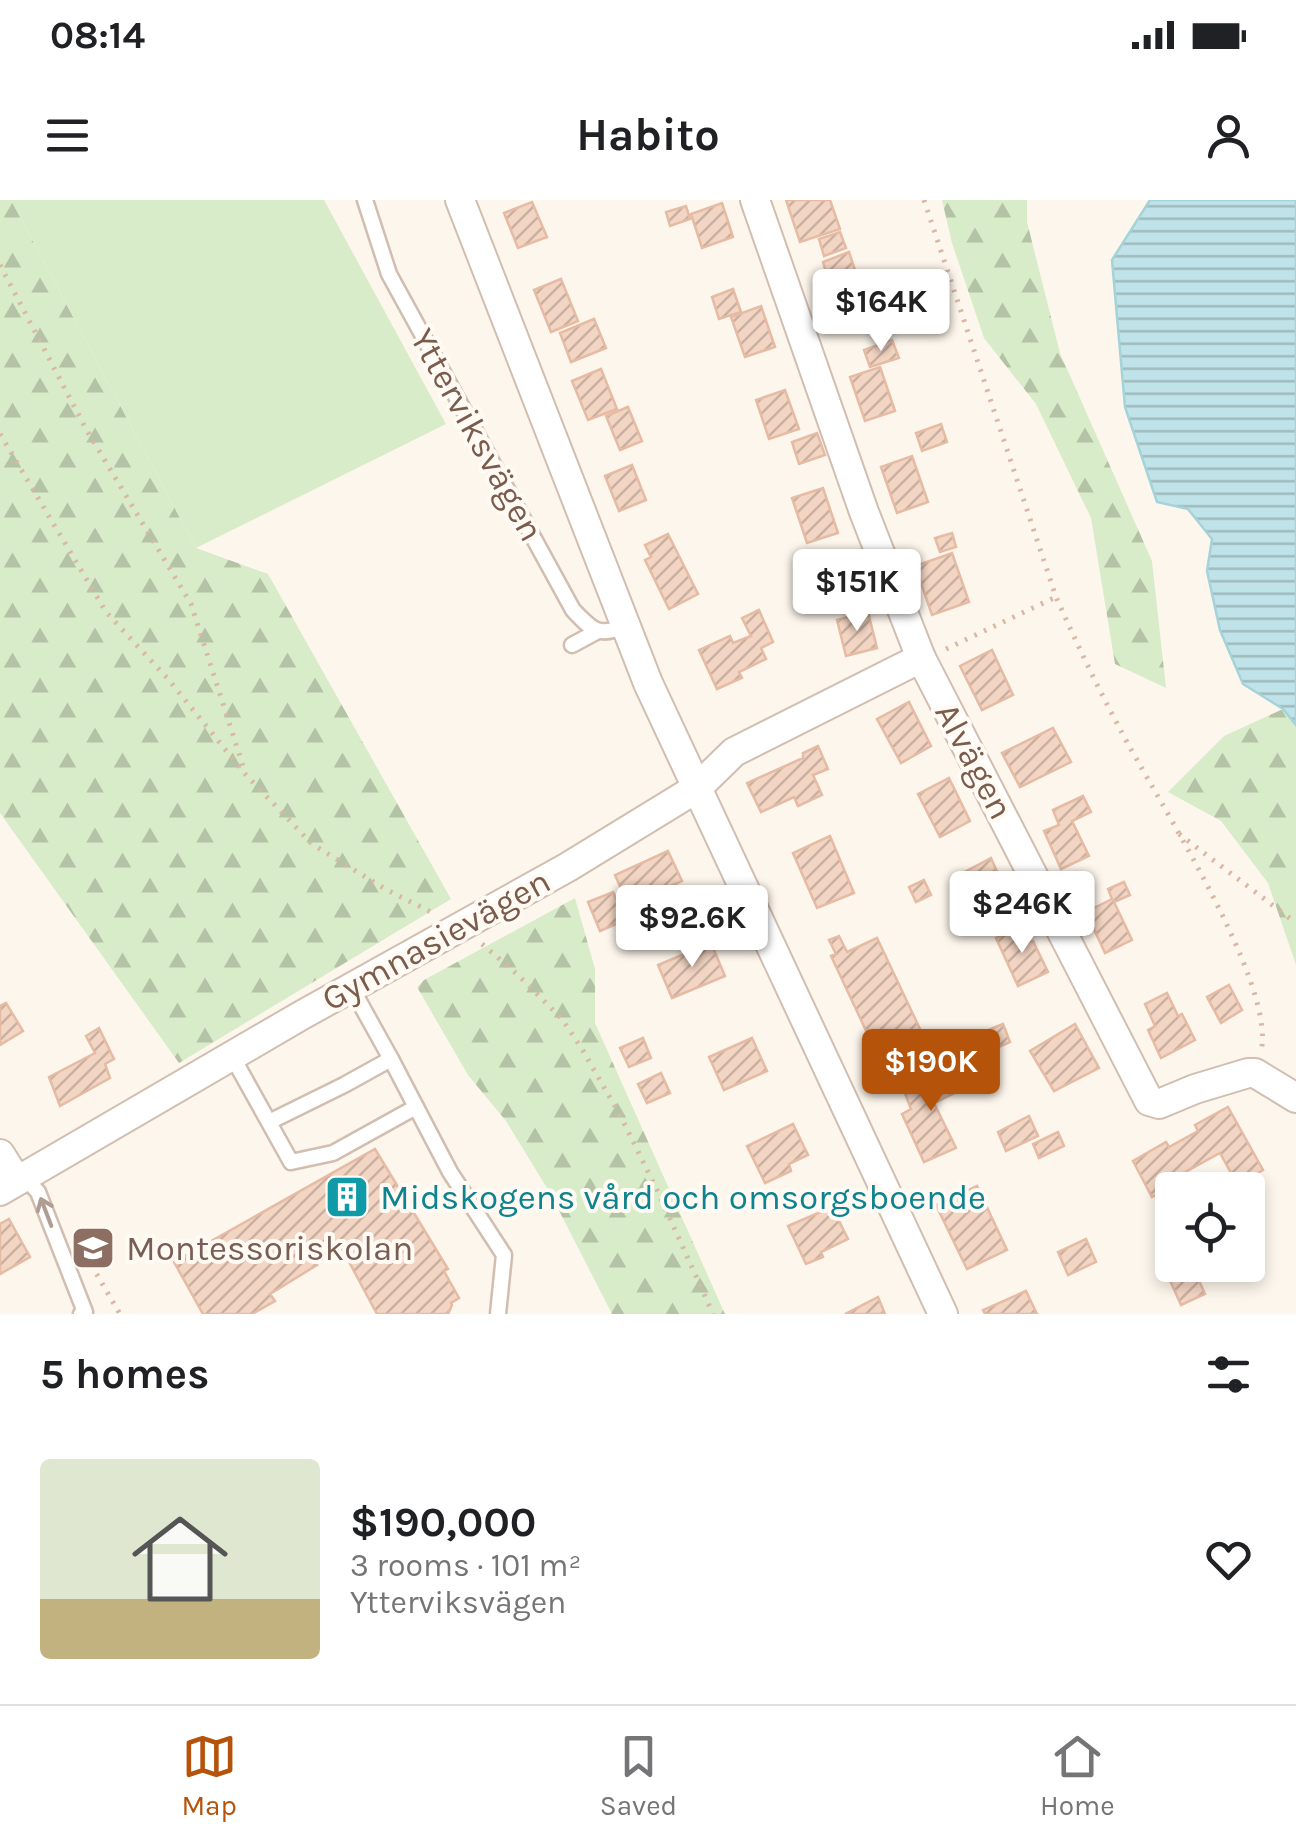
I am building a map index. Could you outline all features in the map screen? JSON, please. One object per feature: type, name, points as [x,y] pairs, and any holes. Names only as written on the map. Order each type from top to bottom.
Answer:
[{"type":"street","name":"Ytterviksvägen","points":[[460,200],[612,629],[648,683],[943,1314]]},
{"type":"street","name":"Alvägen","points":[[755,200],[864,512],[921,658],[1148,1101],[1159,1104],[1195,1089],[1255,1073]]},
{"type":"street","name":"Gymnasievägen","points":[[13,1183],[568,866],[697,788],[734,752],[921,658]]},
{"type":"street","points":[[1255,1073],[1296,1098]]},
{"type":"street","points":[[0,1154],[13,1183]]},
{"type":"lane","name":"Ytterviksvägen","points":[[365,200],[389,274],[573,610],[584,622],[612,629]]},
{"type":"lane","points":[[572,644],[612,629]]},
{"type":"lane","points":[[352,987],[450,1172],[504,1255],[498,1314]]},
{"type":"lane","points":[[232,1056],[291,1162],[333,1152],[416,1107]]},
{"type":"lane","points":[[269,1122],[391,1058]]},
{"type":"lane","points":[[13,1183],[38,1192],[84,1312],[81,1314]]},
{"type":"path","points":[[924,200],[1056,597],[1112,713],[1215,900],[1251,986],[1264,1038],[1255,1073]]},
{"type":"path","points":[[0,266],[86,429],[192,604],[246,775]]},
{"type":"path","points":[[0,434],[106,612],[168,679],[246,775],[312,844],[385,889],[461,926],[562,1019],[621,1117],[713,1314]]},
{"type":"path","points":[[921,658],[1056,597]]},
{"type":"path","points":[[1176,832],[1296,922]]},
{"type":"green space","points":[[0,200],[11,200],[196,548],[268,574],[451,899],[179,1063],[0,813]]},
{"type":"green space","points":[[11,200],[324,200],[446,424],[196,548]]},
{"type":"green space","points":[[942,200],[1027,200],[1027,222],[1060,353],[1152,561],[1166,688],[1115,664],[1091,518],[1036,404],[984,338]]},
{"type":"green space","points":[[1283,709],[1296,725],[1296,965],[1268,883],[1221,821],[1168,792],[1224,736]]},
{"type":"green space","points":[[575,898],[595,969],[595,1023],[725,1314],[612,1314],[550,1193],[506,1121],[468,1075],[417,987]]},
{"type":"water","points":[[1150,200],[1296,200],[1296,725],[1283,709],[1243,684],[1220,630],[1207,571],[1212,539],[1188,509],[1157,502],[1125,407],[1112,260]]},
{"type":"building","points":[[786,200],[830,200],[840,229],[800,242]]},
{"type":"building","points":[[532,202],[547,237],[518,248],[504,213]]},
{"type":"building","points":[[722,203],[733,237],[702,248],[691,214]]},
{"type":"building","points":[[686,206],[690,219],[670,226],[666,212]]},
{"type":"building","points":[[840,232],[846,248],[824,256],[819,239]]},
{"type":"building","points":[[849,252],[856,273],[829,282],[823,262]]},
{"type":"building","points":[[561,279],[578,321],[551,332],[534,290]]},
{"type":"building","points":[[845,280],[859,322],[832,331],[817,290]]},
{"type":"building","points":[[733,289],[741,312],[719,319],[712,297]]},
{"type":"building","points":[[761,306],[775,347],[745,357],[731,317]]},
{"type":"building","points":[[594,319],[606,348],[571,362],[560,333]]},
{"type":"building","points":[[892,340],[899,358],[870,367],[864,350]]},
{"type":"building","points":[[880,367],[895,411],[865,421],[850,377]]},
{"type":"building","points":[[601,369],[617,409],[588,420],[572,381]]},
{"type":"building","points":[[785,390],[799,429],[769,439],[756,400]]},
{"type":"building","points":[[628,407],[642,441],[620,450],[606,416]]},
{"type":"building","points":[[941,424],[947,442],[922,451],[916,433]]},
{"type":"building","points":[[817,433],[825,455],[799,464],[792,442]]},
{"type":"building","points":[[912,456],[928,502],[897,513],[881,467]]},
{"type":"building","points":[[632,465],[646,500],[619,511],[605,476]]},
{"type":"building","points":[[823,488],[838,533],[807,543],[792,498]]},
{"type":"building","points":[[952,533],[956,547],[940,552],[935,538]]},
{"type":"building","points":[[668,534],[698,594],[669,609],[645,560],[651,557],[645,545]]},
{"type":"building","points":[[952,553],[969,602],[932,615],[915,566]]},
{"type":"building","points":[[759,610],[773,642],[761,648],[766,659],[739,672],[742,678],[717,689],[699,650],[730,636],[733,643],[751,636],[742,618]]},
{"type":"building","points":[[868,612],[877,648],[846,656],[837,620]]},
{"type":"building","points":[[992,650],[1013,695],[982,710],[960,666]]},
{"type":"building","points":[[909,702],[931,746],[901,763],[877,719]]},
{"type":"building","points":[[1053,728],[1071,762],[1020,787],[1002,753]]},
{"type":"building","points":[[818,746],[828,769],[813,775],[822,795],[798,806],[794,797],[761,812],[747,783],[803,758],[803,753]]},
{"type":"building","points":[[949,778],[970,821],[940,837],[918,794]]},
{"type":"building","points":[[1083,796],[1091,812],[1072,821],[1089,856],[1061,869],[1044,831],[1059,825],[1053,810]]},
{"type":"building","points":[[830,836],[854,893],[817,908],[793,853]]},
{"type":"building","points":[[668,851],[682,881],[629,906],[615,875]]},
{"type":"building","points":[[991,858],[1006,892],[976,909],[959,875]]},
{"type":"building","points":[[924,880],[931,895],[916,902],[909,887]]},
{"type":"building","points":[[1124,882],[1130,895],[1114,902],[1132,940],[1105,953],[1086,912],[1112,899],[1108,889]]},
{"type":"building","points":[[613,892],[625,920],[600,931],[588,902]]},
{"type":"building","points":[[1021,926],[1048,972],[1018,986],[996,938]]},
{"type":"building","points":[[839,936],[847,952],[877,938],[937,1065],[892,1086],[831,956],[836,954],[829,940]]},
{"type":"building","points":[[711,943],[725,976],[672,998],[658,965]]},
{"type":"building","points":[[1229,985],[1242,1010],[1221,1023],[1207,997]]},
{"type":"building","points":[[1167,993],[1195,1040],[1161,1058],[1148,1030],[1155,1026],[1145,1004]]},
{"type":"building","points":[[6,1003],[23,1031],[0,1045],[0,1006]]},
{"type":"building","points":[[1003,1024],[1010,1042],[994,1049],[986,1031]]},
{"type":"building","points":[[1075,1024],[1099,1068],[1054,1091],[1030,1051]]},
{"type":"building","points":[[99,1028],[114,1059],[105,1064],[110,1078],[60,1106],[49,1077],[95,1053],[86,1036]]},
{"type":"building","points":[[643,1038],[651,1058],[629,1067],[620,1048]]},
{"type":"building","points":[[752,1038],[767,1071],[724,1090],[709,1057]]},
{"type":"building","points":[[953,1068],[963,1089],[934,1103],[956,1148],[924,1162],[902,1114],[911,1109],[904,1091]]},
{"type":"building","points":[[661,1073],[670,1093],[647,1103],[638,1084]]},
{"type":"building","points":[[1228,1107],[1263,1170],[1230,1172],[1220,1153],[1185,1172],[1155,1172],[1152,1197],[1133,1161],[1166,1142],[1169,1147],[1198,1131],[1195,1125]]},
{"type":"building","points":[[1029,1116],[1038,1136],[1006,1151],[998,1132]]},
{"type":"building","points":[[793,1124],[808,1155],[789,1164],[791,1171],[765,1183],[747,1146]]},
{"type":"building","points":[[1058,1132],[1064,1146],[1039,1158],[1033,1144]]},
{"type":"building","name":"Midskogens vård och omsorgsboende","points":[[375,1149],[448,1269],[444,1271],[459,1298],[451,1303],[448,1314],[377,1314],[340,1245],[313,1260],[317,1265],[270,1294],[275,1301],[252,1314],[203,1314],[174,1262]]},
{"type":"building","points":[[977,1186],[1007,1250],[967,1269],[936,1205]]},
{"type":"building","points":[[832,1207],[848,1239],[806,1264],[788,1226]]},
{"type":"building","points":[[9,1219],[30,1257],[0,1274],[0,1224]]},
{"type":"building","points":[[1086,1239],[1096,1262],[1068,1275],[1058,1252]]},
{"type":"building","points":[[1171,1282],[1200,1282],[1205,1294],[1181,1305]]},
{"type":"building","points":[[1026,1291],[1037,1314],[985,1314],[983,1310]]},
{"type":"building","points":[[878,1297],[885,1314],[845,1314]]},
{"type":"place","name":"Midskogens vård och omsorgsboende","points":[[347,1197]]},
{"type":"place","name":"Montessoriskolan","points":[[93,1248]]}]
